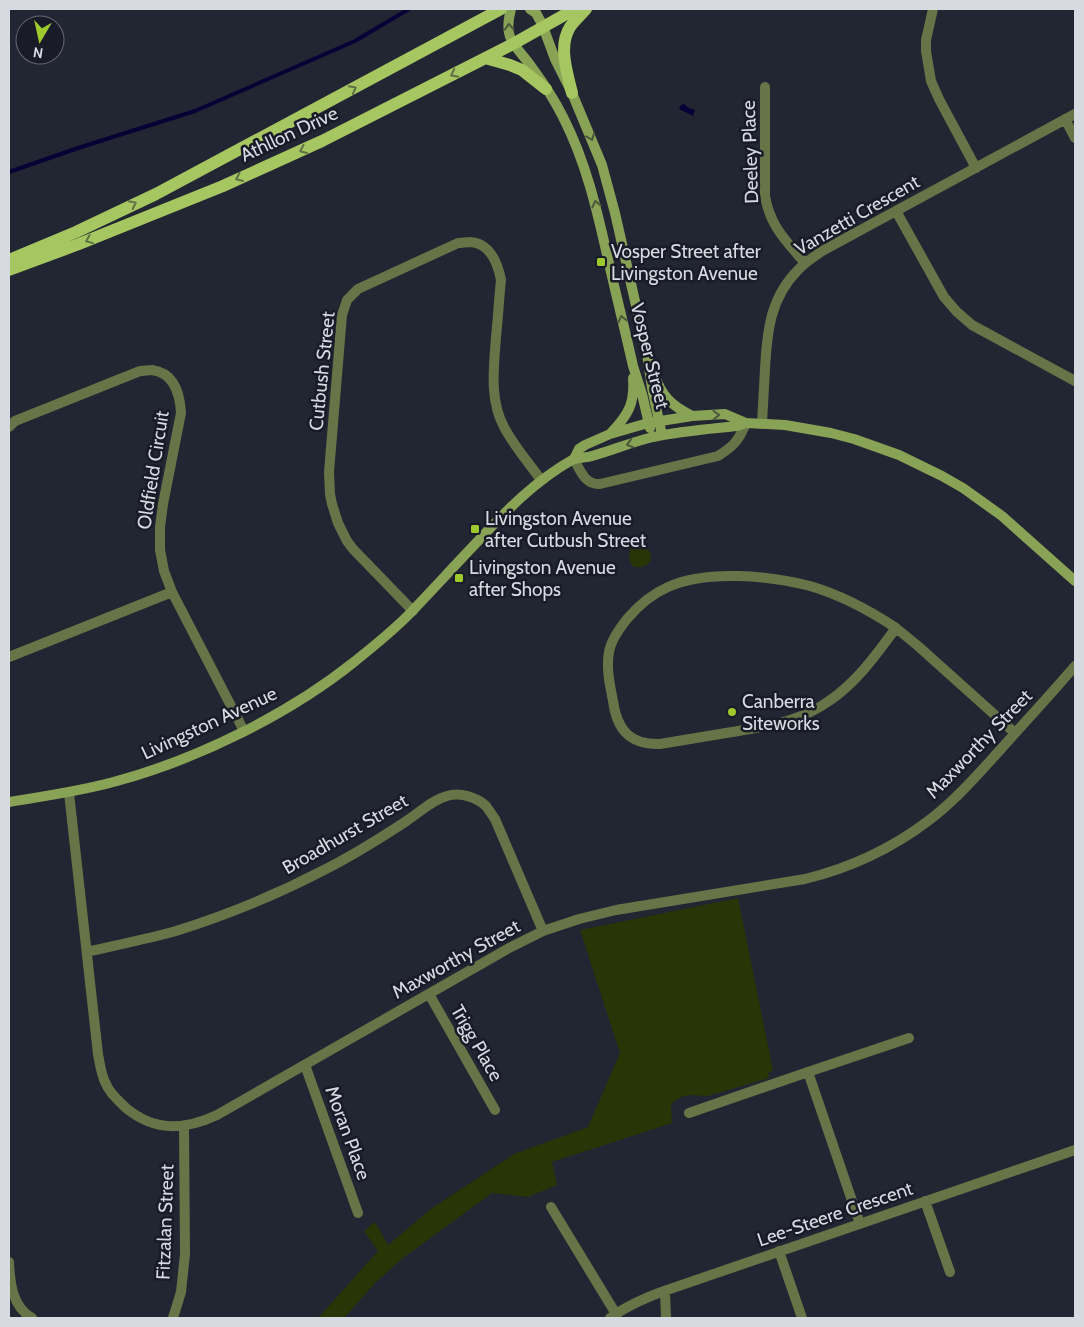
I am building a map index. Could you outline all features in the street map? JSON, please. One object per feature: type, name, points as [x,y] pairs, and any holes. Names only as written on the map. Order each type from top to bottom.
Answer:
[{"type":"main road","name":"Athllon Drive","points":[[9,260],[76,232],[156,194],[501,9]]},
{"type":"main road","name":"Athllon Drive","points":[[9,270],[223,186],[322,141],[513,44],[575,9]]},
{"type":"main road","points":[[572,93],[564,46],[570,28],[586,9]]},
{"type":"main road","points":[[486,58],[522,70],[546,89]]},
{"type":"street","name":"Vosper Street","points":[[511,9],[508,29],[513,44],[555,102],[573,136],[593,193],[633,366],[642,394],[662,436]]},
{"type":"street","name":"Vosper Street","points":[[530,9],[536,13],[555,59],[572,93],[602,165],[616,213],[647,354],[652,388],[654,422],[652,438]]},
{"type":"street","points":[[933,9],[926,40],[931,81],[976,168]]},
{"type":"street","name":"Deeley Place","points":[[765,87],[765,196],[767,205],[773,223],[783,238],[805,263]]},
{"type":"street","name":"Vanzetti Crescent","points":[[762,423],[770,317],[778,296],[797,270],[822,251],[1075,114]]},
{"type":"street","points":[[1065,119],[1075,138]]},
{"type":"street","points":[[896,211],[944,297],[957,312],[972,325],[1075,381]]},
{"type":"street","name":"Cutbush Street","points":[[413,611],[347,541],[338,523],[330,494],[342,315],[348,300],[358,289],[458,243],[476,243],[487,250],[498,266],[501,280],[493,372],[496,405],[503,426],[541,480]]},
{"type":"street","points":[[647,354],[657,384],[665,397],[676,407],[692,416]]},
{"type":"street","points":[[610,434],[624,419],[631,406],[634,387],[633,366]]},
{"type":"street","name":"Oldfield Circuit","points":[[9,427],[15,421],[140,371],[152,370],[162,374],[172,382],[180,399],[181,413],[162,504],[160,550],[164,571],[172,592],[244,731]]},
{"type":"street","name":"Livingston Avenue","points":[[9,802],[69,793],[115,782],[172,763],[244,731],[290,706],[332,678],[374,646],[413,611],[501,516],[527,491],[574,459],[584,445],[610,434],[654,422],[692,416],[725,414],[746,423]]},
{"type":"street","points":[[574,459],[584,477],[590,483],[600,484],[718,456],[730,449],[740,437],[746,423]]},
{"type":"street","name":"Livingston Avenue","points":[[574,459],[589,457],[652,438],[737,426],[746,423],[785,425],[831,433],[899,455],[962,488],[1002,516],[1075,581]]},
{"type":"street","points":[[896,628],[852,683],[829,702],[804,716],[777,724],[660,744],[647,744],[634,740],[629,736],[620,725],[614,711],[608,669],[609,652],[618,630],[633,612],[650,597],[668,586],[688,580],[736,576],[774,579],[810,586],[846,599],[879,617],[896,628],[918,646],[1015,733]]},
{"type":"street","points":[[9,657],[172,592]]},
{"type":"street","name":"Maxworthy Street","points":[[69,793],[102,1076],[106,1086],[122,1104],[146,1121],[175,1127],[184,1126],[201,1122],[217,1115],[508,948],[543,931],[579,918],[616,910],[805,879],[859,862],[894,844],[927,822],[973,780],[1075,666]]},
{"type":"street","name":"Broadhurst Street","points":[[87,952],[147,939],[177,930],[266,898],[352,855],[434,802],[447,796],[461,794],[474,798],[486,806],[495,818],[543,931]]},
{"type":"street","name":"Trigg Place","points":[[429,994],[495,1110]]},
{"type":"street","points":[[689,1113],[909,1038]]},
{"type":"street","name":"Moran Place","points":[[305,1065],[358,1213]]},
{"type":"street","points":[[808,1072],[860,1224]]},
{"type":"street","name":"Fitzalan Street","points":[[173,1318],[181,1292],[184,1254],[184,1126]]},
{"type":"street","name":"Lee-Steere Crescent","points":[[613,1316],[652,1295],[1075,1150]]},
{"type":"street","points":[[925,1201],[950,1272]]},
{"type":"street","points":[[551,1207],[613,1316]]},
{"type":"street","points":[[779,1251],[802,1318]]},
{"type":"street","points":[[9,1262],[10,1283],[15,1298],[28,1316],[32,1318]]},
{"type":"street","points":[[665,1291],[666,1318]]},
{"type":"green space","points":[[639,544],[647,548],[651,559],[642,567],[634,567],[629,557],[630,551],[632,545]]},
{"type":"green space","points":[[738,898],[773,1070],[768,1073],[769,1078],[708,1096],[692,1095],[681,1097],[671,1104],[672,1123],[552,1162],[557,1185],[528,1197],[492,1193],[403,1258],[376,1282],[344,1318],[318,1318],[378,1251],[364,1231],[375,1222],[388,1245],[432,1208],[514,1154],[588,1127],[620,1053],[580,930]]},
{"type":"shaded area","points":[[684,104],[695,110],[693,116],[679,109]]},
{"type":"waterway","points":[[9,172],[195,111],[355,41],[409,9]]},
{"type":"place","name":"Vosper Street after Livingston Avenue","points":[[601,262]]},
{"type":"place","name":"Livingston Avenue after Cutbush Street","points":[[475,529]]},
{"type":"place","name":"Livingston Avenue after Shops","points":[[459,578]]},
{"type":"place","name":"Canberra Siteworks","points":[[732,712]]}]
